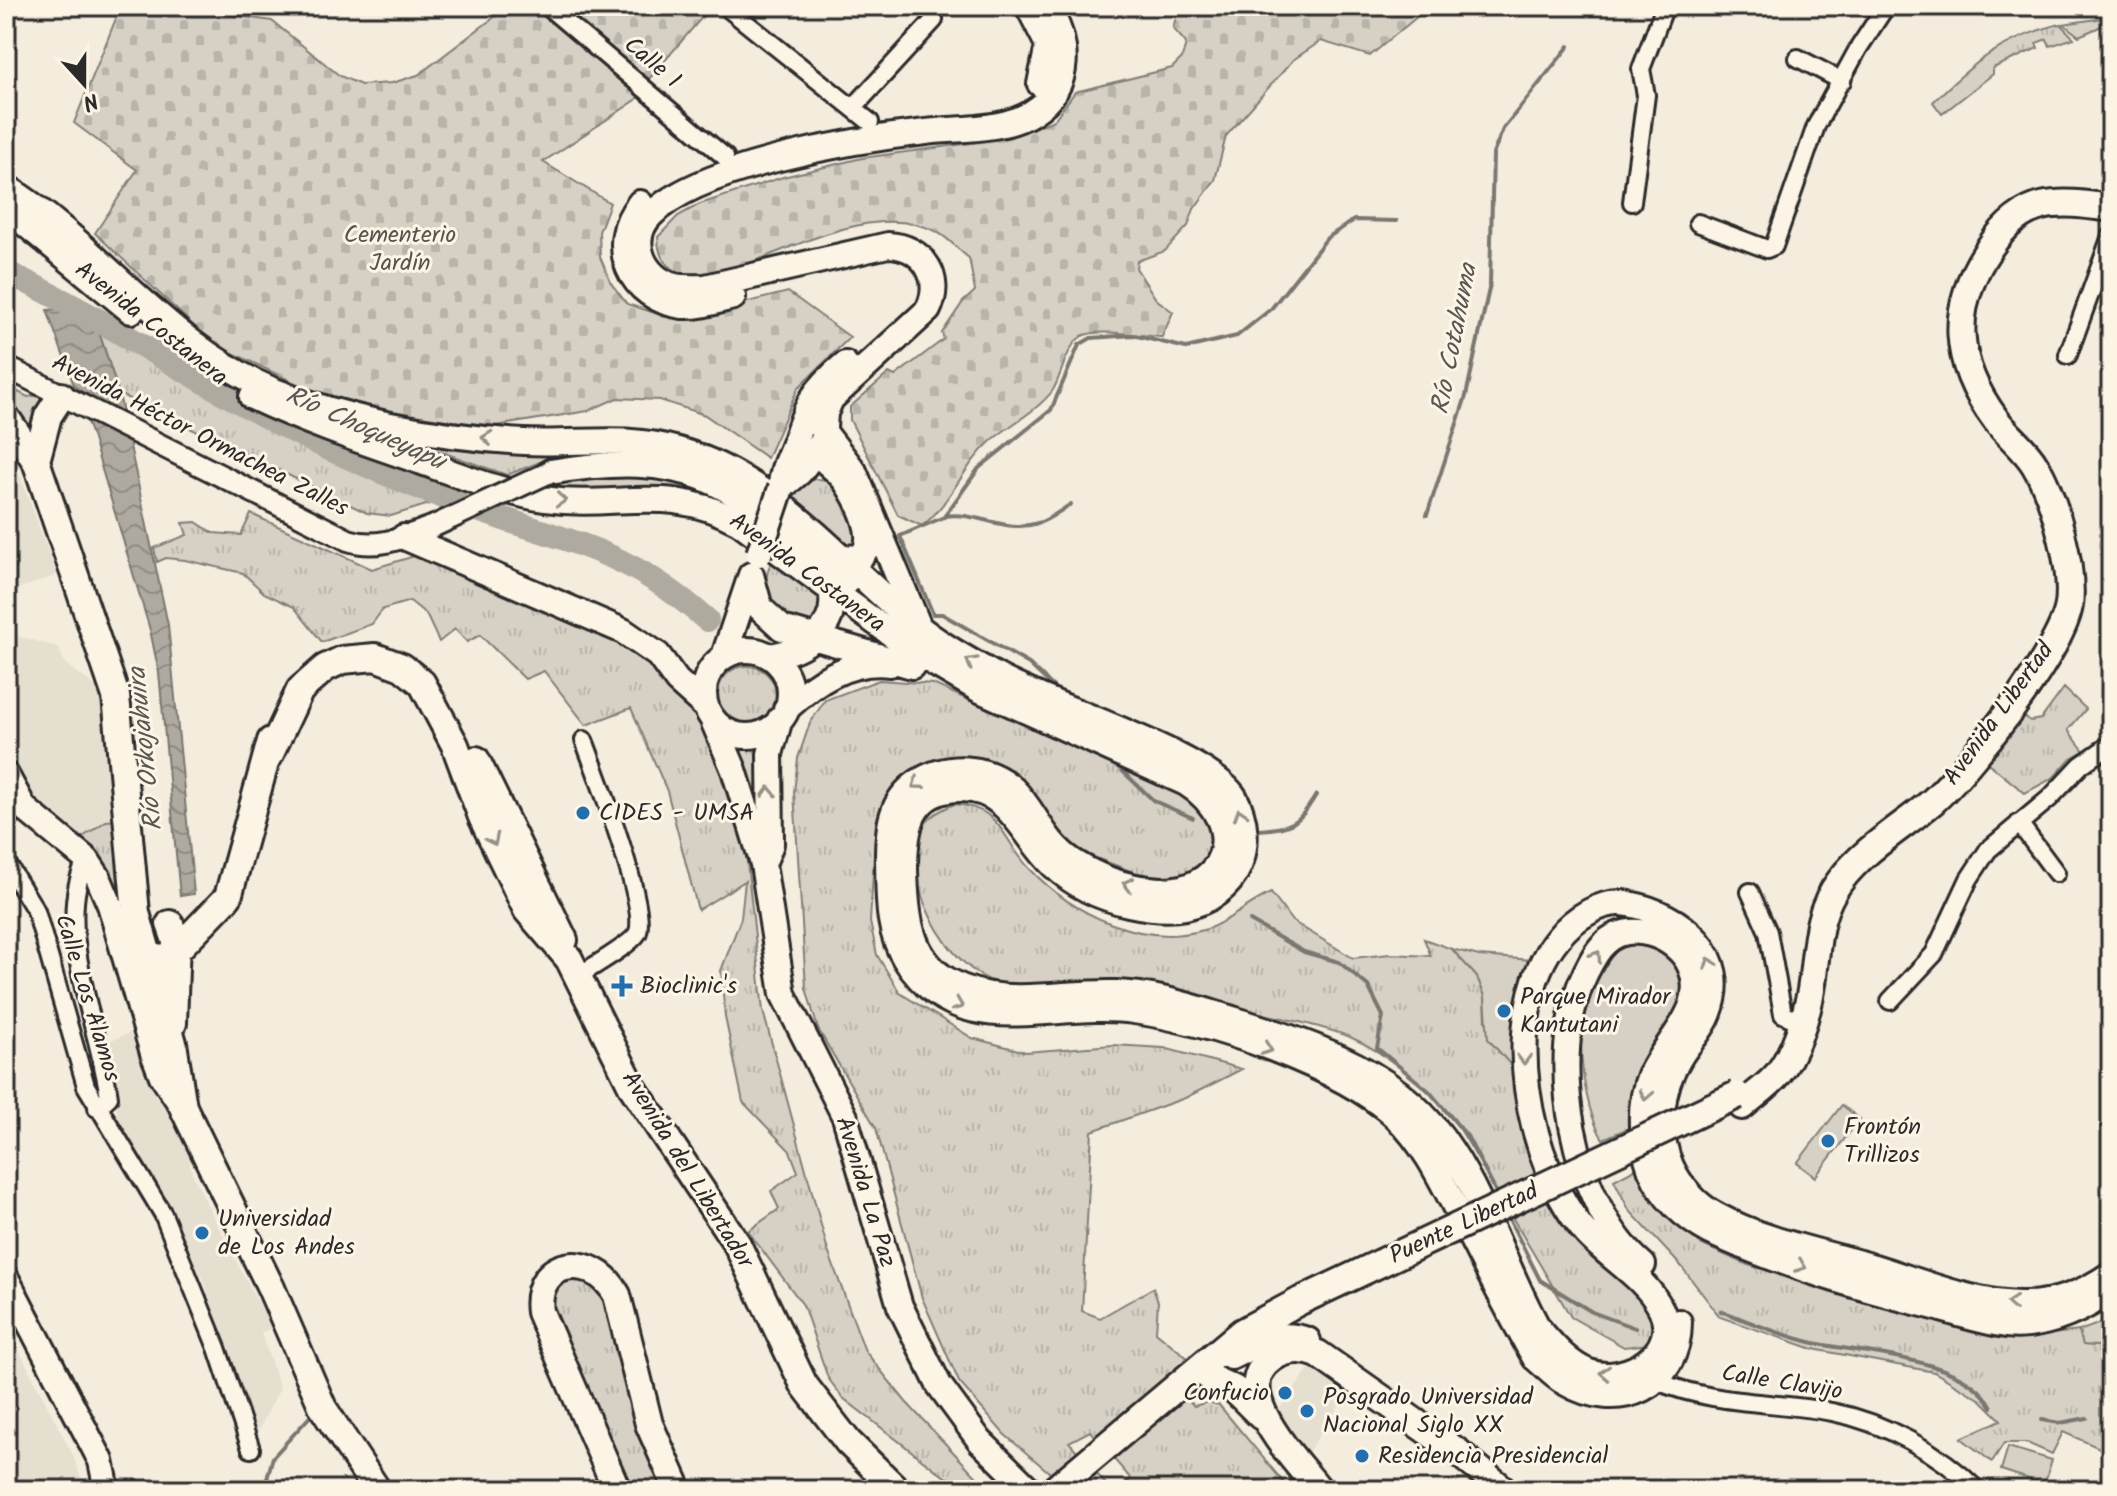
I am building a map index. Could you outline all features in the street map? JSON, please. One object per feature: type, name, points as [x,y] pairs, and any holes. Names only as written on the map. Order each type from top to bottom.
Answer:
[{"type":"main road","points":[[1028,6],[1044,33],[1054,70]]},
{"type":"main road","points":[[709,713],[705,684],[745,600],[781,488],[781,473],[831,399],[838,380],[905,323],[923,274],[912,251],[888,245],[745,286],[674,286],[653,275],[622,248],[626,224],[641,202],[727,165],[865,123],[1009,123],[1023,118],[1048,99],[1063,36],[1047,6]]},
{"type":"main road","name":"Avenida Costanera","points":[[6,187],[195,344],[232,369],[271,389],[365,419],[462,435],[525,442],[624,438],[649,442],[683,451],[737,474],[842,558],[919,628],[1008,683],[1066,709],[1097,736]]},
{"type":"main road","name":"Avenida Libertad","points":[[1744,1098],[1780,1071],[1802,1023],[1810,994],[1816,933],[1832,893],[1854,866],[1933,801],[1967,765],[2033,674],[2061,629],[2069,606],[2065,555],[2048,489],[2035,465],[1981,397],[1969,373],[1962,342],[1961,311],[1967,287],[1994,241],[2022,212],[2055,202],[2111,208]]},
{"type":"main road","name":"Avenida Costanera","points":[[6,208],[180,351],[229,386],[280,411],[471,479],[542,498],[691,501],[739,522],[831,591],[860,604]]},
{"type":"main road","points":[[36,461],[48,416],[61,396]]},
{"type":"main road","points":[[6,418],[36,461],[116,696],[133,885],[146,954],[173,1043],[183,1107]]},
{"type":"main road","points":[[808,436],[847,483],[870,539],[868,549],[860,557],[842,558]]},
{"type":"main road","points":[[800,472],[808,436]]},
{"type":"main road","points":[[808,436],[854,471],[919,628]]},
{"type":"main road","points":[[550,472],[575,456],[649,442]]},
{"type":"main road","points":[[550,472],[637,462],[696,474],[727,487],[748,501],[860,604],[926,647],[944,667],[978,689],[1097,736],[1186,783],[1213,805],[1226,837],[1213,883]]},
{"type":"main road","points":[[781,488],[800,472],[813,467],[834,468]]},
{"type":"main road","points":[[404,537],[623,631],[658,655],[677,663],[719,660],[735,651],[789,653],[814,637],[832,617],[831,591]]},
{"type":"main road","points":[[755,564],[760,608],[782,628],[912,666]]},
{"type":"main road","points":[[745,600],[751,638],[786,674],[789,685],[783,714]]},
{"type":"main road","points":[[814,637],[844,636],[856,632],[862,622],[860,604]]},
{"type":"main road","name":"Avenida del Libertador","points":[[175,954],[228,897],[269,756],[282,692],[301,667],[319,655],[363,643],[388,646],[406,653],[439,684],[633,1088],[737,1244],[804,1385],[848,1442],[897,1490]]},
{"type":"main road","points":[[658,655],[677,681],[722,727],[746,735],[771,728],[807,690],[851,667],[879,663],[944,667]]},
{"type":"main road","name":"Avenida La Paz","points":[[709,713],[734,770],[763,864],[783,994],[845,1117],[900,1306],[939,1385],[980,1441],[1030,1490]]},
{"type":"main road","name":"Avenida La Paz","points":[[763,864],[771,844],[770,754],[783,714]]},
{"type":"main road","points":[[1097,736],[1186,759],[1220,781],[1232,794],[1244,824],[1245,843],[1238,868],[1213,883],[1190,906],[1166,910],[1113,900],[1085,890],[1055,867],[1027,837],[1015,814],[997,798],[970,789],[943,791],[921,804],[906,828],[905,901],[910,928],[919,950],[947,980],[987,995],[1010,998],[1113,993],[1178,1002],[1311,1044],[1371,1072],[1415,1108],[1450,1147],[1538,1328],[1557,1349],[1591,1373],[1650,1373],[1674,1357],[1680,1318],[1667,1292],[1614,1236],[1603,1216],[1578,1144],[1565,1078],[1568,1031],[1578,990],[1605,942],[1623,933],[1643,932],[1675,945],[1693,974],[1693,1002],[1651,1075],[1643,1102],[1643,1127],[1647,1157],[1656,1182],[1674,1205],[1694,1222],[1718,1236],[1856,1287],[2010,1326],[2065,1316],[2111,1290]]},
{"type":"main road","points":[[6,775],[24,808],[87,860],[110,905],[137,1008],[162,1076],[183,1107],[271,1288],[323,1408],[377,1490]]},
{"type":"main road","points":[[133,885],[150,914],[170,924],[204,922]]},
{"type":"main road","points":[[1650,1373],[1664,1338],[1662,1310],[1639,1281],[1586,1233],[1567,1207],[1533,1123],[1525,1089],[1523,1059],[1533,991],[1557,938],[1578,919],[1598,908],[1622,902],[1671,917],[1704,946],[1711,960],[1716,980],[1711,1007],[1673,1069],[1662,1114],[1665,1149],[1673,1169],[1696,1201],[1713,1214],[1796,1244],[1987,1301],[2049,1302],[2077,1294],[2111,1274]]},
{"type":"main road","points":[[170,924],[176,941],[173,1043]]},
{"type":"main road","points":[[146,954],[161,960],[175,954]]},
{"type":"main road","name":"Puente Libertad","points":[[1206,1372],[1242,1332],[1303,1308],[1744,1098]]},
{"type":"main road","points":[[617,1490],[540,1312],[540,1290],[547,1279],[569,1266],[584,1265],[598,1271],[608,1279],[617,1295],[649,1424],[678,1490]]},
{"type":"main road","points":[[6,1278],[101,1461],[107,1490]]},
{"type":"main road","points":[[1303,1308],[1300,1327],[1312,1347]]},
{"type":"main road","name":"Puente Libertad","points":[[1231,1356],[1264,1331],[1303,1308]]},
{"type":"main road","points":[[1077,1490],[1206,1372],[1231,1356],[1274,1337],[1292,1336],[1312,1347],[1459,1453],[1504,1490]]},
{"type":"main road","points":[[1206,1372],[1312,1347]]},
{"type":"main road","points":[[1272,1428],[1255,1388],[1260,1372],[1274,1357]]},
{"type":"main road","points":[[1206,1372],[1234,1389],[1272,1428],[1319,1490]]},
{"type":"main road","points":[[1054,1490],[1184,1394]]},
{"type":"street","name":"Calle 1","points":[[547,6],[727,165]]},
{"type":"street","points":[[725,6],[865,123],[934,20],[934,13],[926,6]]},
{"type":"street","points":[[1632,202],[1646,95],[1641,69],[1665,6]]},
{"type":"street","points":[[1698,223],[1767,249],[1774,246],[1806,152],[1842,81],[1886,6]]},
{"type":"street","points":[[1798,58],[1842,81]]},
{"type":"street","points":[[2068,355],[2111,236]]},
{"type":"street","name":"Avenida Héctor Ormachea Zalles","points":[[6,367],[348,540],[376,544],[404,537],[550,472]]},
{"type":"street","points":[[574,968],[634,938],[639,923],[630,875],[611,811],[584,740]]},
{"type":"street","points":[[1890,1001],[1934,954],[1979,862],[2081,765],[2111,744]]},
{"type":"street","points":[[2019,823],[2056,873]]},
{"type":"street","points":[[87,860],[77,885],[76,932],[109,1097],[97,1108]]},
{"type":"street","name":"Calle Los Alamos","points":[[6,862],[36,911],[86,1086],[163,1214],[217,1348],[251,1449]]},
{"type":"street","points":[[1750,892],[1768,932],[1783,1014],[1802,1023]]},
{"type":"street","name":"Calle Clavijo","points":[[1650,1373],[1735,1403],[1846,1417],[1927,1451],[1977,1490]]},
{"type":"shaded area","points":[[10,463],[20,475],[57,575],[6,593],[6,467]]},
{"type":"shaded area","points":[[6,633],[58,647],[65,664],[102,691],[116,820],[106,821],[77,841],[32,802],[6,749]]},
{"type":"shaded area","name":"Universidad de Los Andes","points":[[130,1033],[157,1100],[165,1097],[196,1160],[190,1163],[192,1173],[257,1301],[263,1299],[274,1327],[261,1333],[280,1388],[256,1435],[206,1287],[173,1211],[149,1181],[119,1126],[106,1042]]},
{"type":"shaded area","points":[[15,1343],[73,1455],[85,1490],[6,1490],[6,1345]]},
{"type":"shaded area","name":"Posgrado Universidad Nacional Siglo XX","points":[[1310,1368],[1348,1393],[1306,1455],[1275,1415]]},
{"type":"green space","name":"Cementerio Jardín","points":[[121,6],[210,6],[219,13],[272,21],[340,76],[361,85],[392,83],[418,75],[509,6],[707,6],[710,8],[643,86],[636,100],[543,162],[610,203],[599,232],[600,257],[611,283],[627,304],[667,317],[688,317],[788,292],[850,337],[798,388],[767,458],[705,415],[660,400],[617,398],[588,411],[489,427],[402,420],[335,402],[212,343],[95,233],[137,170],[74,123]]},
{"type":"green space","points":[[1179,6],[1430,6],[1370,56],[1321,41],[1293,60],[1226,136],[1215,180],[1194,209],[1188,226],[1165,251],[1137,261],[1136,268],[1156,299],[1173,312],[1162,337],[1109,333],[1082,336],[1072,347],[1053,390],[1032,411],[981,451],[932,517],[922,526],[898,515],[850,420],[850,407],[889,373],[895,376],[944,339],[942,333],[963,302],[975,291],[969,258],[935,231],[907,223],[877,222],[846,228],[696,279],[668,266],[661,254],[658,237],[678,216],[700,204],[783,177],[862,158],[1008,138],[1054,120],[1075,92],[1172,68],[1182,58],[1186,43],[1173,28]]},
{"type":"green space","points":[[2111,17],[2111,22],[2079,36],[2063,24]]},
{"type":"green space","points":[[2060,24],[2074,38],[2050,46],[2047,39],[2036,43],[2038,48],[1993,68],[1993,74],[1942,114],[1933,102],[1990,54],[2021,37]]},
{"type":"green space","points":[[91,307],[198,380],[271,422],[358,463],[449,498],[391,516],[367,513],[119,394]]},
{"type":"green space","points":[[6,386],[28,397],[39,395],[45,398],[37,433],[6,402]]},
{"type":"green space","points":[[393,435],[571,450],[507,475]]},
{"type":"green space","points":[[663,474],[727,498],[776,541],[628,493],[546,488],[575,477]]},
{"type":"green space","points":[[815,479],[832,480],[860,531],[859,547],[844,549],[790,506],[802,483]]},
{"type":"green space","points":[[251,514],[372,569],[421,554],[617,636],[653,663],[688,700],[713,743],[744,834],[763,1011],[828,1251],[865,1351],[906,1402],[989,1490],[945,1477],[843,1398],[828,1378],[803,1305],[748,1231],[779,1209],[771,1191],[798,1172],[790,1151],[743,1102],[725,1017],[721,971],[741,918],[745,881],[698,910],[667,791],[631,708],[586,725],[544,671],[525,679],[480,635],[467,642],[455,629],[439,642],[426,614],[410,601],[383,609],[372,624],[322,642],[294,607],[264,593],[243,573],[185,560],[166,558],[157,562],[154,548],[187,535],[183,523],[196,522],[213,533],[241,535]]},
{"type":"green space","points":[[774,557],[827,601],[814,623],[788,619],[778,613],[772,604],[766,582]]},
{"type":"green space","points":[[747,666],[768,674],[776,695],[768,716],[747,724],[726,716],[718,695],[726,674]]},
{"type":"green space","points":[[879,680],[933,684],[1132,774],[1182,791],[1201,804],[1222,838],[1196,873],[1174,880],[1152,879],[1075,850],[1004,769],[971,757],[940,758],[906,775],[882,805],[876,822],[870,922],[877,955],[900,993],[972,1038],[1026,1052],[1113,1045],[1164,1048],[1242,1069],[1185,1098],[1092,1131],[1082,1311],[1100,1318],[1153,1288],[1158,1302],[1156,1332],[1196,1365],[1174,1383],[1194,1406],[1208,1402],[1219,1405],[1290,1490],[1115,1490],[1131,1479],[1090,1431],[1069,1442],[1111,1490],[1070,1490],[1004,1434],[959,1382],[922,1298],[876,1128],[818,1029],[806,988],[794,792],[798,758],[810,723],[825,700]]},
{"type":"green space","points":[[2064,688],[2086,709],[2068,730],[2084,751],[2071,758],[2053,778],[2025,793],[1988,763],[2024,716],[2030,721],[2041,719]]},
{"type":"green space","points":[[734,747],[761,749],[763,845]]},
{"type":"green space","points":[[954,804],[982,811],[992,818],[1029,868],[1066,900],[1087,913],[1134,931],[1183,934],[1207,929],[1271,893],[1292,921],[1353,958],[1390,954],[1431,956],[1424,939],[1452,949],[1477,977],[1485,996],[1486,1022],[1516,1071],[1578,1221],[1662,1309],[1649,1344],[1624,1347],[1571,1317],[1454,1119],[1406,1072],[1365,1044],[1291,1020],[1143,985],[1016,987],[979,974],[961,960],[945,941],[922,896],[916,872],[916,850],[921,830],[931,817]]},
{"type":"green space","points":[[116,820],[148,999],[77,841],[106,821]]},
{"type":"green space","points":[[1635,945],[1665,953],[1674,961],[1679,972],[1681,996],[1673,1025],[1661,1033],[1646,1055],[1638,1124],[1603,1139],[1593,1119],[1582,1061],[1586,999],[1596,973],[1612,954]]},
{"type":"green space","name":"Parque Mirador Kantutani","points":[[1452,949],[1479,956],[1533,960],[1516,1071],[1488,1039],[1485,996],[1477,977]]},
{"type":"green space","name":"Frontón Trillizos","points":[[1842,1105],[1860,1119],[1815,1177],[1797,1163]]},
{"type":"green space","points":[[1642,1165],[1648,1186],[1671,1218],[1702,1245],[1748,1265],[1906,1309],[2033,1336],[2079,1331],[2084,1345],[2111,1347],[2111,1453],[2063,1432],[2052,1454],[2027,1443],[2004,1443],[1992,1462],[1961,1438],[2001,1420],[1981,1400],[1934,1372],[1813,1349],[1720,1317],[1681,1266],[1629,1210],[1614,1180]]},
{"type":"green space","points":[[574,1277],[587,1278],[607,1297],[644,1449],[665,1490],[626,1490],[551,1317],[555,1292],[562,1283]]},
{"type":"green space","points":[[2111,1319],[2111,1347],[2083,1345],[2079,1331]]},
{"type":"green space","points":[[2008,1447],[2052,1460],[2044,1484],[2001,1470]]},
{"type":"water","points":[[91,307],[119,394],[168,625],[194,894],[180,896],[159,673],[150,630],[92,436],[47,310]]},
{"type":"waterway","name":"Río Cotahuma","points":[[1427,515],[1466,396],[1490,284],[1493,154],[1503,129],[1569,46]]},
{"type":"waterway","points":[[1064,697],[1029,664],[942,614],[933,614],[900,536],[944,517],[979,468],[1051,410],[1079,345],[1091,338],[1133,335],[1186,348],[1237,336],[1271,309],[1327,238],[1354,220],[1397,221]]},
{"type":"waterway","name":"Río Choqueyapu","points":[[6,272],[94,317],[307,438],[427,491],[611,557],[658,582],[707,620]]},
{"type":"waterway","points":[[945,516],[957,515],[1026,526],[1046,520],[1071,504]]},
{"type":"waterway","name":"Río Cotahuma","points":[[1113,762],[1154,801],[1193,818]]},
{"type":"waterway","name":"Río Cotahuma","points":[[1259,830],[1280,828],[1294,822],[1316,795]]},
{"type":"waterway","points":[[1250,921],[1304,952],[1339,962],[1368,986],[1383,1016],[1377,1048],[1429,1091],[1467,1136],[1499,1198]]},
{"type":"waterway","points":[[1506,1213],[1540,1280],[1592,1312],[1635,1328]]},
{"type":"waterway","points":[[1721,1311],[1802,1340],[1912,1360],[1937,1368],[1960,1377],[1979,1390],[1992,1407]]},
{"type":"waterway","points":[[264,1490],[273,1457],[314,1412]]},
{"type":"waterway","points":[[2042,1420],[2060,1423],[2087,1418]]},
{"type":"place","name":"CIDES - UMSA","points":[[583,813]]},
{"type":"place","name":"Bioclinic's","points":[[622,986]]},
{"type":"place","name":"Parque Mirador Kantutani","points":[[1504,1011]]},
{"type":"place","name":"Frontón Trillizos","points":[[1828,1141]]},
{"type":"place","name":"Universidad de Los Andes","points":[[202,1233]]},
{"type":"place","name":"Confucio","points":[[1285,1393]]},
{"type":"place","name":"Posgrado Universidad Nacional Siglo XX","points":[[1307,1411]]},
{"type":"place","name":"Residencia Presidencial","points":[[1362,1456]]},
{"type":"water label","name":"Río Orkojahuira","points":[[146,749]]}]
